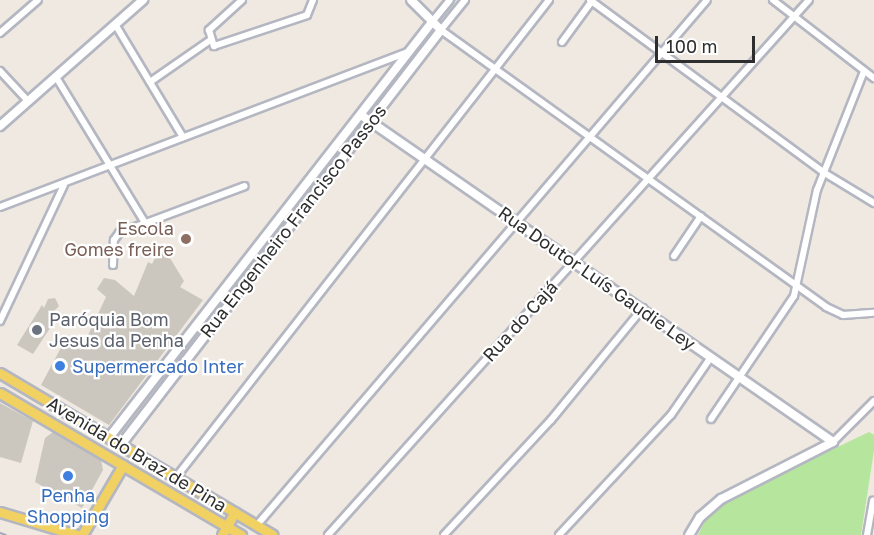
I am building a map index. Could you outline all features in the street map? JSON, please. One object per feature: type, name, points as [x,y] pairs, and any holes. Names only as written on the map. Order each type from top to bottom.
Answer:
[{"type":"main road","name":"Avenida do Braz de Pina","points":[[0,373],[123,442],[273,535]]},
{"type":"main road","name":"Avenida do Braz de Pina","points":[[0,393],[123,465],[224,531],[241,535]]},
{"type":"main road","points":[[82,535],[123,465]]},
{"type":"main road","points":[[0,512],[77,535]]},
{"type":"main road","points":[[224,531],[235,512]]},
{"type":"street","points":[[0,33],[39,0]]},
{"type":"street","points":[[0,126],[143,0]]},
{"type":"street","points":[[150,82],[209,41],[211,28],[242,0]]},
{"type":"street","points":[[209,41],[217,46],[229,44],[307,15],[313,0]]},
{"type":"street","points":[[411,0],[436,26],[495,70],[835,312],[874,313]]},
{"type":"street","name":"Rua Engenheiro Francisco Passos","points":[[111,435],[246,272],[436,26],[450,0]]},
{"type":"street","name":"Rua Engenheiro Francisco Passos","points":[[123,442],[246,272],[366,118],[407,52],[465,0]]},
{"type":"street","points":[[177,476],[549,0]]},
{"type":"street","points":[[257,525],[707,0]]},
{"type":"street","points":[[772,0],[874,78]]},
{"type":"street","name":"Rua do Cajá","points":[[328,535],[647,177],[723,98],[809,0]]},
{"type":"street","points":[[562,42],[591,1],[823,172],[874,203]]},
{"type":"street","points":[[116,24],[183,137]]},
{"type":"street","points":[[0,207],[64,185],[111,164],[407,52]]},
{"type":"street","points":[[0,71],[28,101]]},
{"type":"street","points":[[711,419],[798,285],[823,172],[864,71]]},
{"type":"street","points":[[56,76],[145,223]]},
{"type":"street","name":"Rua Doutor Luís Gaudie Ley","points":[[366,118],[833,442]]},
{"type":"street","points":[[0,321],[64,185]]},
{"type":"street","points":[[113,266],[116,236],[245,186]]},
{"type":"street","points":[[674,256],[701,216]]},
{"type":"street","points":[[444,535],[551,420],[643,308]]},
{"type":"street","points":[[559,535],[656,433],[711,357]]},
{"type":"street","points":[[689,535],[700,517],[721,499],[833,442],[874,401]]},
{"type":"street","points":[[130,410],[141,418]]},
{"type":"street","points":[[867,535],[873,501]]},
{"type":"green space","points":[[869,432],[874,435],[874,450],[861,535],[698,535],[707,517],[731,498]]},
{"type":"building","points":[[162,245],[184,281],[180,287],[203,300],[109,425],[41,385],[64,342],[81,350],[106,297],[97,289],[104,278],[115,280],[134,296],[148,262],[152,264]]},
{"type":"building","name":"Paróquia Bom Jesus da Penha","points":[[55,298],[59,306],[53,312],[58,316],[33,354],[17,345],[42,305],[44,308],[48,299]]},
{"type":"building","points":[[0,403],[33,421],[21,463],[0,457]]},
{"type":"building","name":"Penha Shopping","points":[[53,432],[101,460],[103,470],[82,508],[35,482],[45,438]]},
{"type":"waterway","points":[[181,361],[455,0]]},
{"type":"railway","points":[[0,533],[6,535]]},
{"type":"place","name":"Escola Gomes freire","points":[[186,239]]},
{"type":"place","name":"Paróquia Bom Jesus da Penha","points":[[37,330]]},
{"type":"place","name":"Supermercado Inter","points":[[60,366]]},
{"type":"place","name":"Penha Shopping","points":[[68,476]]}]
